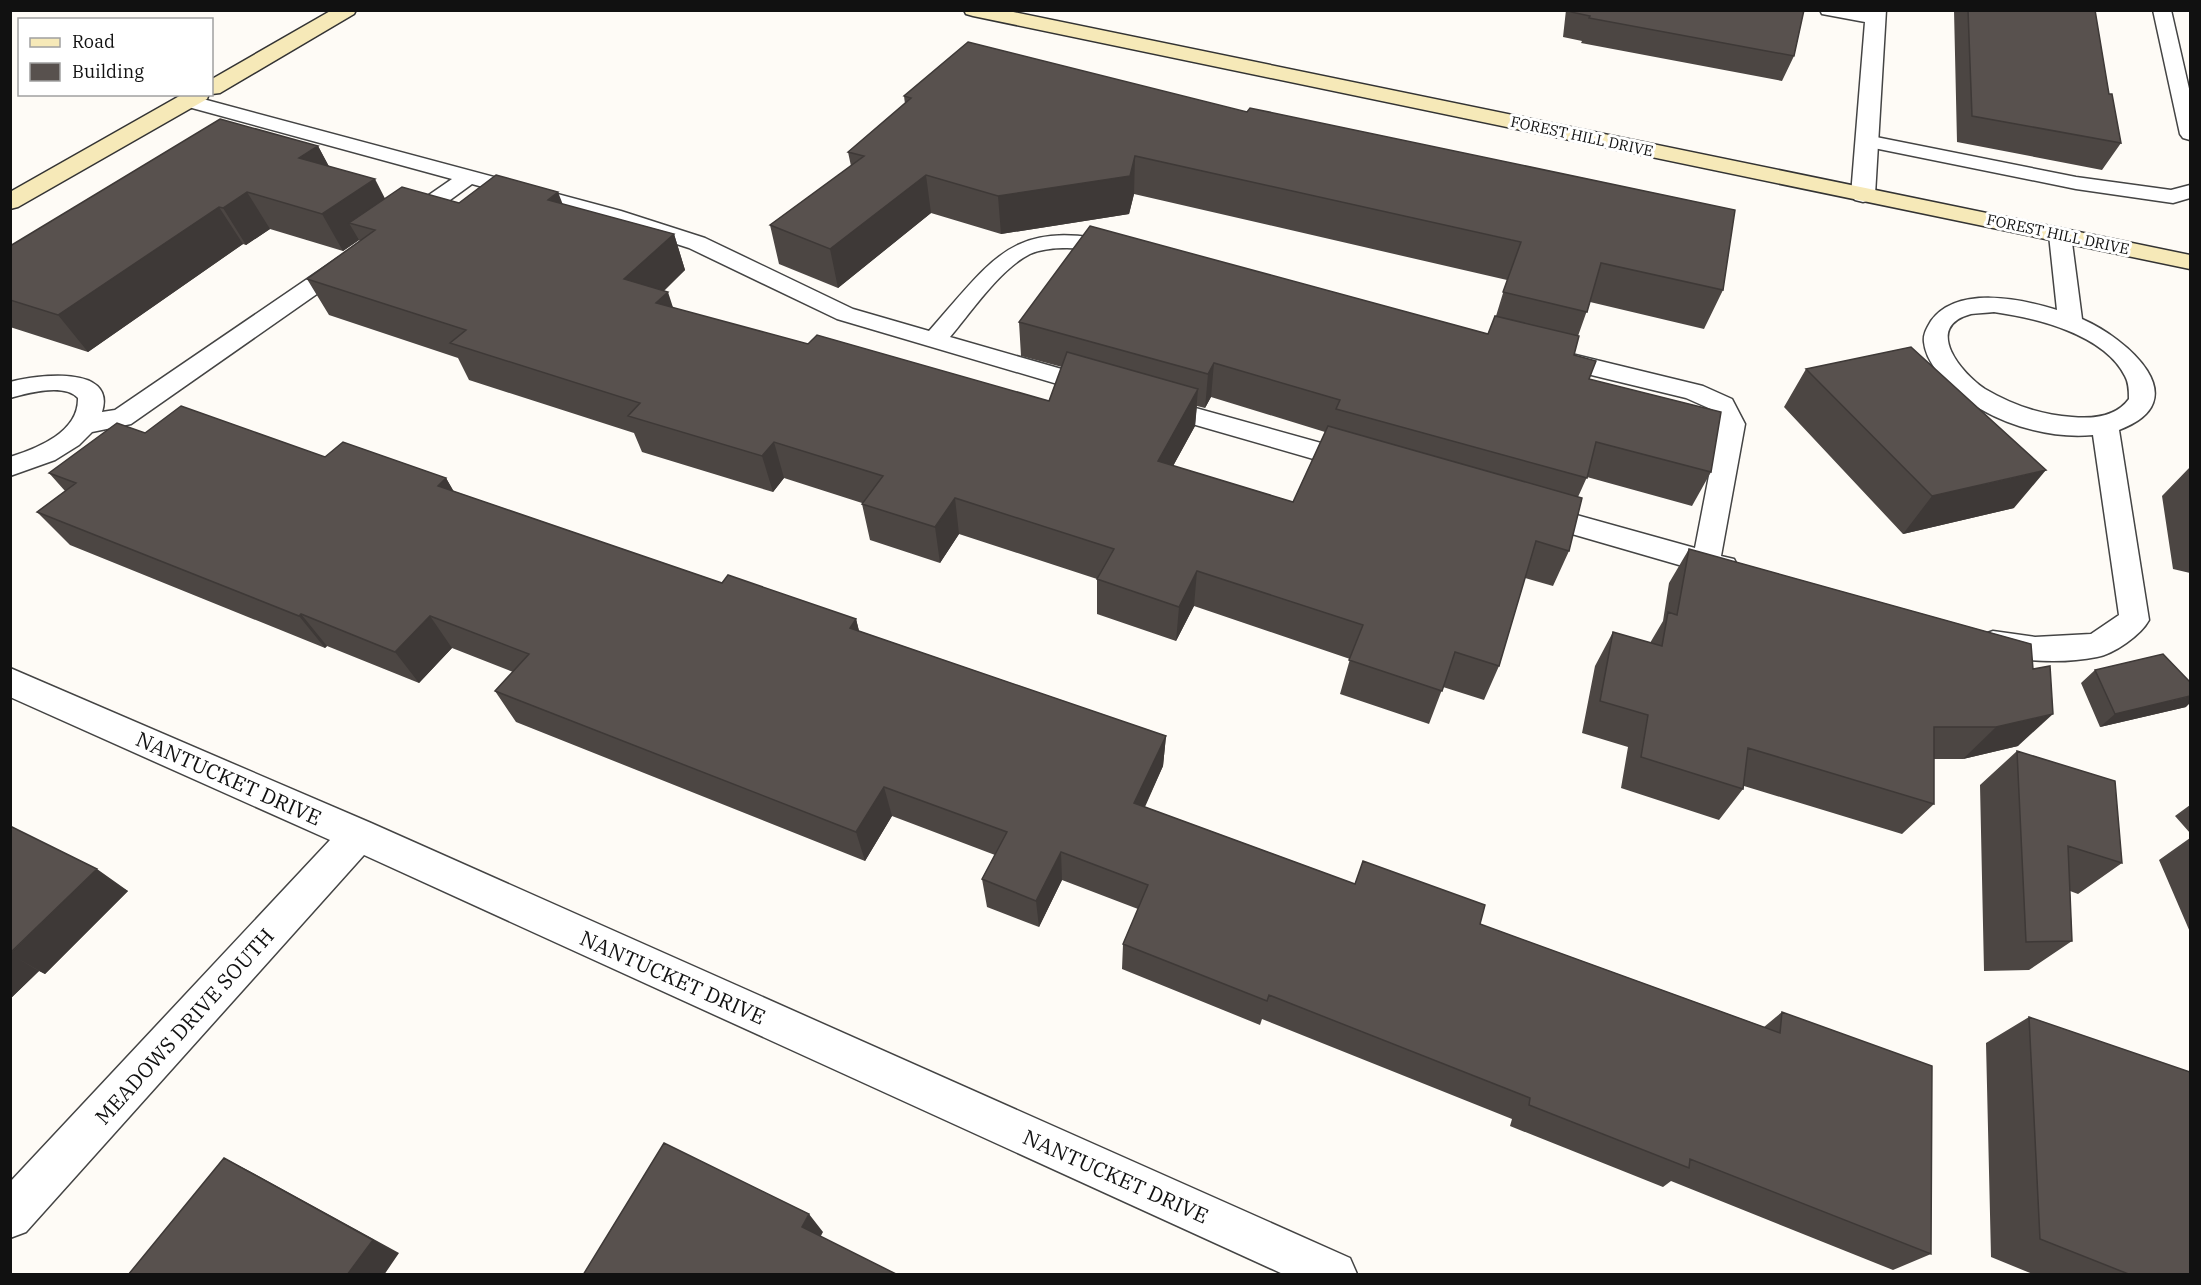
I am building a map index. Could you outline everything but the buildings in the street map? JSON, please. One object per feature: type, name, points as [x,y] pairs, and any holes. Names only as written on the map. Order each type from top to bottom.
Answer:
[{"type":"main road","points":[[213,87],[347,10]]},
{"type":"main road","name":"FOREST HILL DRIVE","points":[[973,10],[2190,262]]},
{"type":"main road","points":[[10,202],[194,98]]},
{"type":"street","points":[[1829,10],[1876,14],[1863,195]]},
{"type":"street","name":"NANTUCKET DRIVE","points":[[10,682],[358,835],[1334,1275]]},
{"type":"street","name":"MEADOWS DRIVE SOUTH","points":[[10,1216],[358,835]]},
{"type":"lane","points":[[2162,10],[2190,134]]},
{"type":"lane","points":[[194,98],[613,216],[697,243],[845,314],[1376,468]]},
{"type":"lane","points":[[1866,147],[2076,183],[2174,197],[2190,191]]},
{"type":"lane","points":[[382,237],[469,177]]},
{"type":"lane","points":[[2060,235],[2070,321]]},
{"type":"lane","points":[[933,341],[999,268],[1022,249],[1056,241],[1085,241],[1143,255]]},
{"type":"lane","points":[[84,424],[122,418],[363,251]]},
{"type":"lane","points":[[1994,305],[2027,308],[2070,321],[2110,345],[2126,358],[2140,380],[2142,399],[2129,416],[2105,425],[2072,427],[2038,421],[2001,409],[1962,383],[1947,369],[1936,348],[1935,333],[1946,318],[1966,308],[1994,305]]},
{"type":"lane","points":[[1533,352],[1694,392],[1723,405],[1732,424],[1706,562]]},
{"type":"lane","points":[[10,390],[45,382],[65,382],[81,387],[90,396],[91,409],[84,424],[70,438],[50,452],[10,466]]},
{"type":"lane","points":[[1973,639],[2034,649],[2097,645],[2134,620],[2105,425]]},
{"type":"lane","points":[[1513,507],[1751,575]]}]
